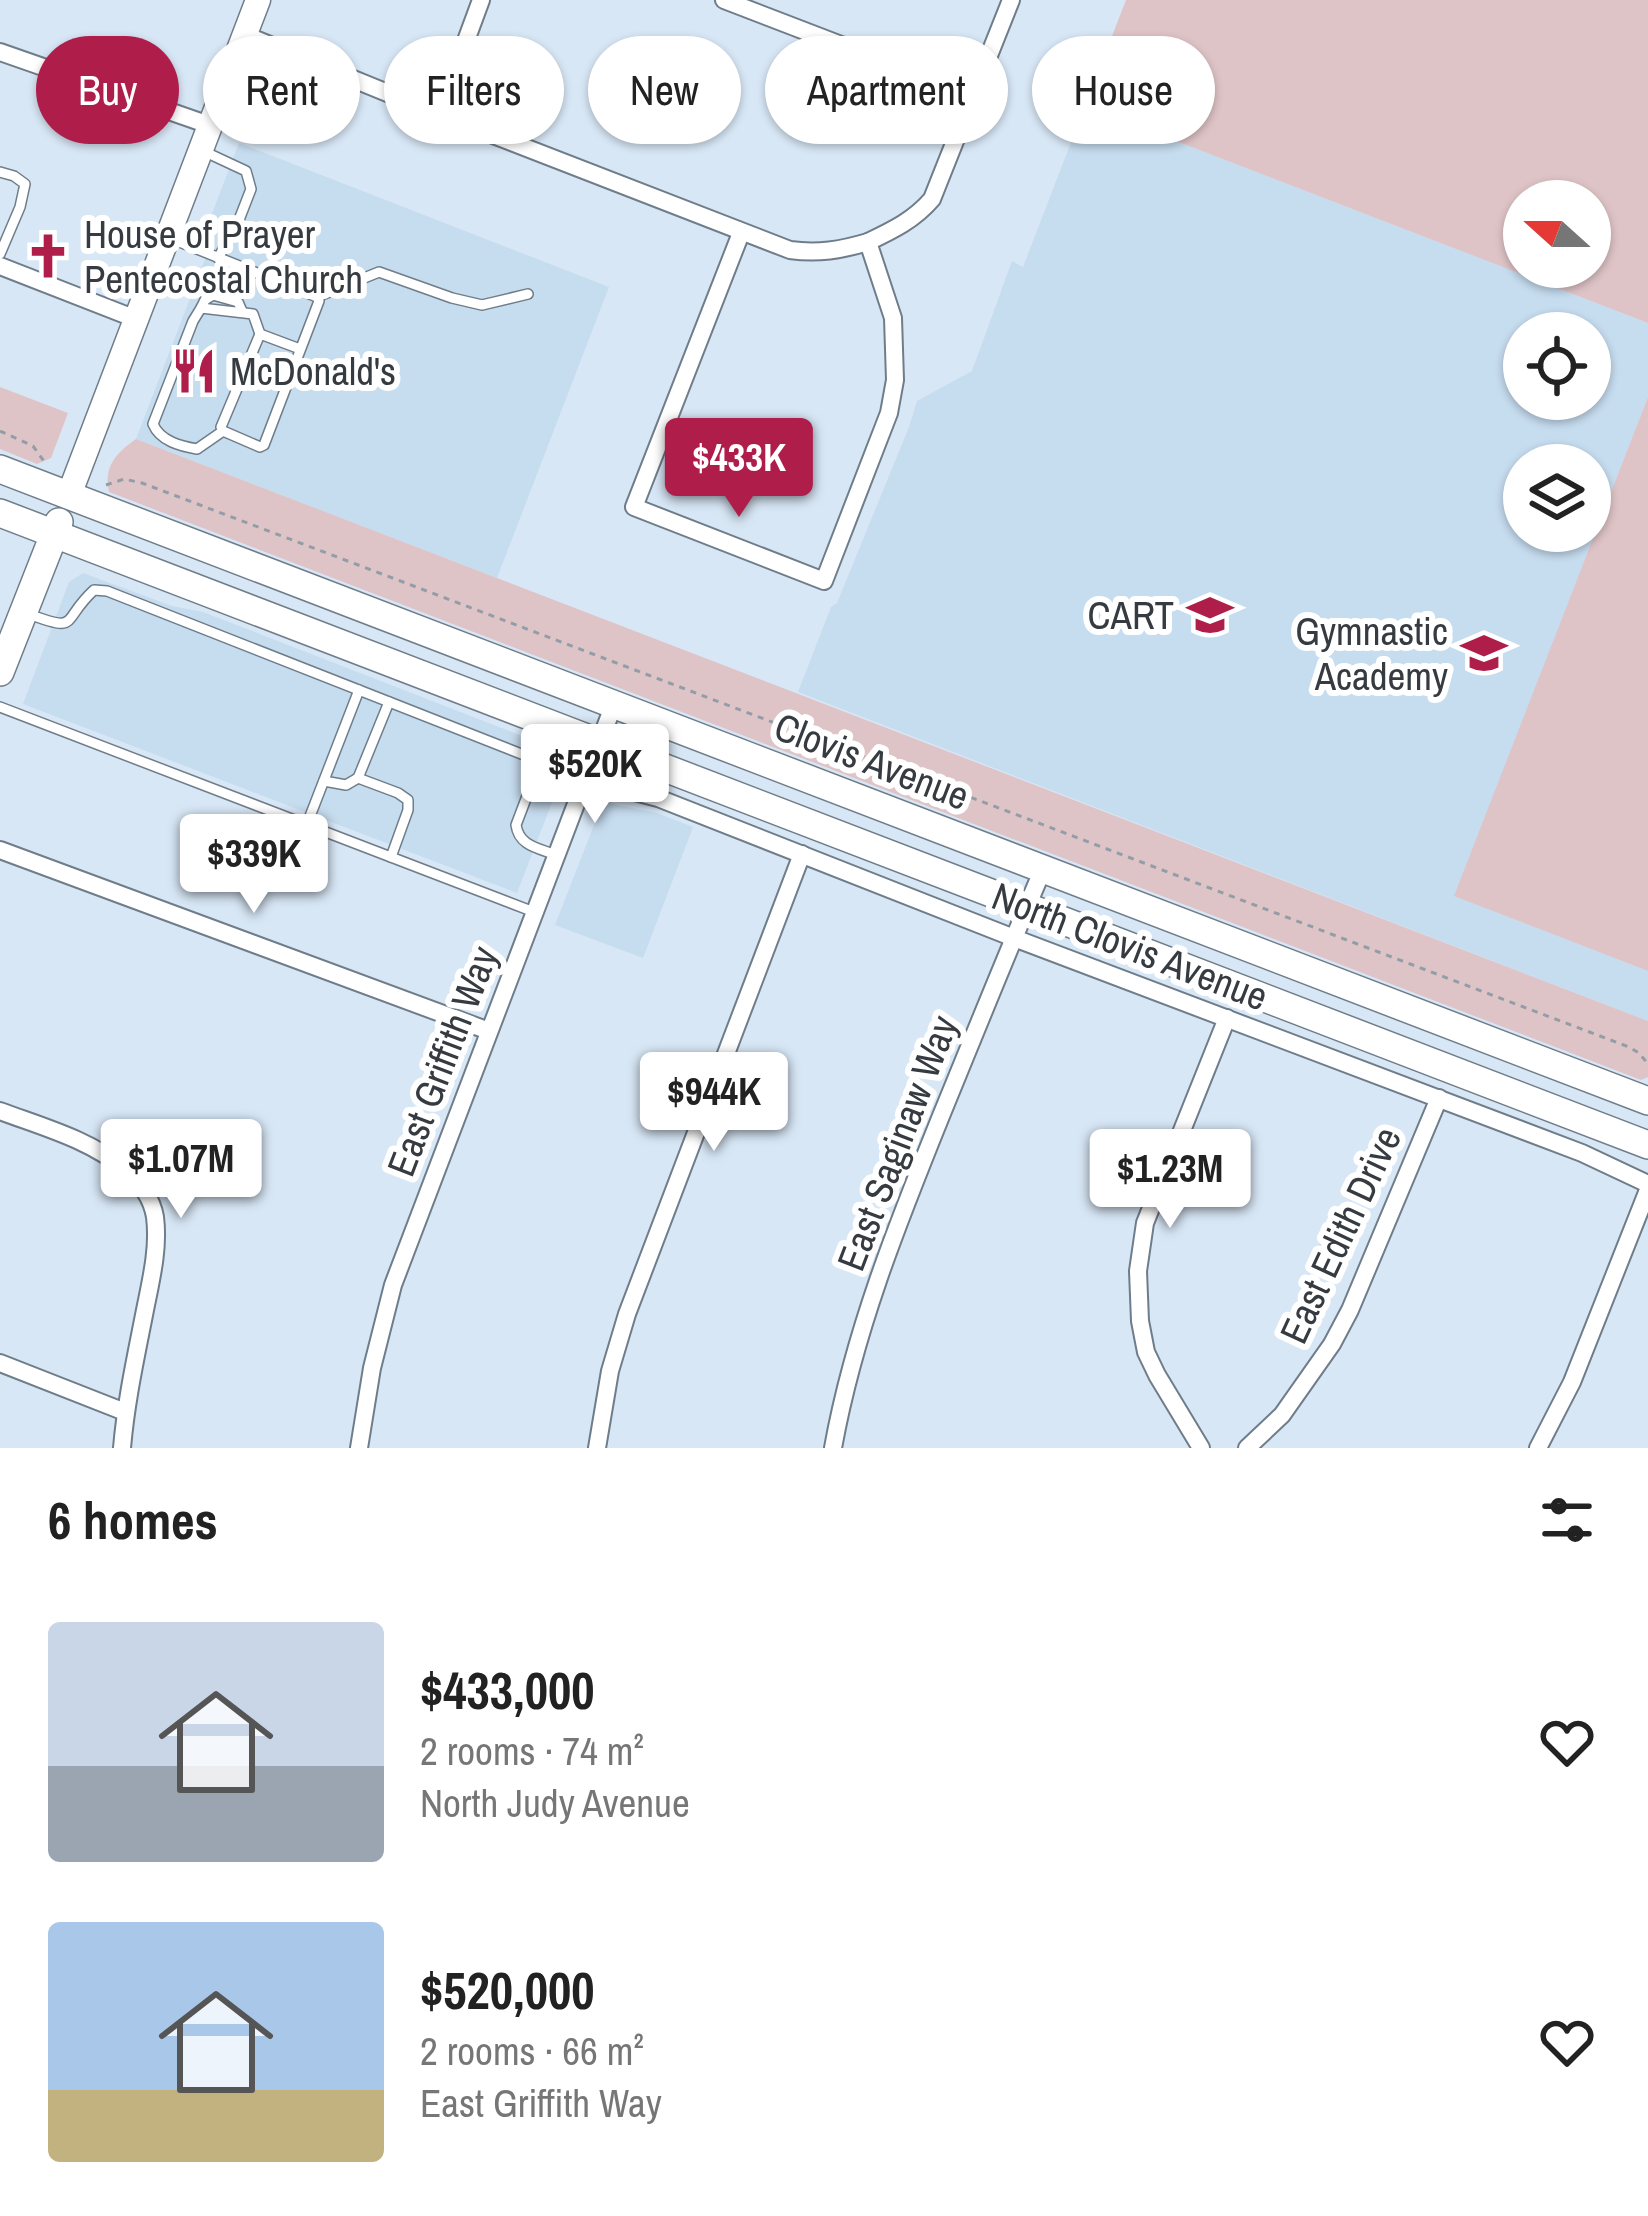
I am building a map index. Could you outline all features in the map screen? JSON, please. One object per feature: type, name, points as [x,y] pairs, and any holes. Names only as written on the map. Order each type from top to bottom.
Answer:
[{"type":"main road","points":[[245,34],[258,0]]},
{"type":"main road","points":[[0,672],[14,619],[54,534],[203,141]]},
{"type":"main road","name":"Clovis Avenue","points":[[0,469],[73,485],[614,704],[1648,1101]]},
{"type":"main road","name":"Clovis Avenue","points":[[0,513],[1648,1144]]},
{"type":"street","points":[[468,36],[481,0]]},
{"type":"street","points":[[724,0],[818,36]]},
{"type":"street","points":[[997,36],[1011,0]]},
{"type":"street","points":[[245,34],[384,91]]},
{"type":"street","points":[[0,52],[203,138]]},
{"type":"street","points":[[515,144],[741,233],[813,253],[868,242],[919,214],[932,199],[954,144]]},
{"type":"street","points":[[741,233],[634,507],[824,581],[889,413],[895,380],[893,319],[868,242]]},
{"type":"street","points":[[0,266],[136,319]]},
{"type":"street","name":"East Griffith Way","points":[[359,1448],[372,1368],[393,1285],[614,704]]},
{"type":"street","name":"North Clovis Avenue","points":[[585,779],[658,798],[1582,1153],[1648,1187]]},
{"type":"street","points":[[0,850],[489,1031]]},
{"type":"street","points":[[597,1448],[610,1371],[634,1294],[802,854]]},
{"type":"street","name":"East Saginaw Way","points":[[833,1448],[863,1322],[892,1237],[1043,869]]},
{"type":"street","points":[[1201,1448],[1146,1352],[1138,1270],[1144,1223],[1227,1018]]},
{"type":"street","name":"East Edith Drive","points":[[1247,1448],[1282,1415],[1350,1310],[1438,1098]]},
{"type":"street","points":[[0,1111],[107,1156],[145,1190],[155,1215],[155,1258],[122,1448]]},
{"type":"street","points":[[1538,1448],[1572,1382],[1648,1187]]},
{"type":"street","points":[[0,1363],[125,1412]]},
{"type":"lane","points":[[212,144],[246,171],[251,189],[218,258]]},
{"type":"lane","points":[[0,172],[25,184],[0,254]]},
{"type":"lane","points":[[166,238],[317,297],[379,272],[482,305],[528,294]]},
{"type":"lane","points":[[223,431],[263,445],[317,297]]},
{"type":"lane","points":[[201,308],[253,314],[260,334],[223,431],[197,449],[157,434],[153,424],[201,308]]},
{"type":"lane","points":[[260,334],[301,349]]},
{"type":"lane","points":[[14,619],[66,624],[94,590],[107,591],[585,779]]},
{"type":"lane","points":[[307,824],[359,690]]},
{"type":"lane","points":[[324,781],[346,785],[358,778],[389,702]]},
{"type":"lane","points":[[0,706],[534,912]]},
{"type":"lane","points":[[540,762],[517,825],[518,835],[556,855]]},
{"type":"lane","points":[[358,778],[408,800],[391,857]]},
{"type":"path","points":[[0,431],[33,446],[46,464],[73,485],[104,486],[117,480],[142,483],[1629,1048],[1648,1064]]},
{"type":"shaded area","points":[[1126,0],[1648,0],[1648,323],[1557,288],[1611,288],[1611,180],[1503,180],[1503,267],[1184,144],[1215,144],[1215,36],[1112,36]]},
{"type":"shaded area","points":[[242,144],[609,287],[497,578],[136,439],[217,228],[208,224]]},
{"type":"shaded area","points":[[1070,144],[1184,144],[1503,267],[1503,288],[1557,288],[1648,323],[1648,397],[1611,493],[1611,444],[1503,444],[1503,552],[1588,552],[1455,896],[1648,971],[1648,1021],[798,692],[917,401],[972,371],[1012,261],[1023,267]]},
{"type":"shaded area","points":[[0,387],[68,413],[51,458],[37,464],[0,449]]},
{"type":"shaded area","points":[[1648,397],[1648,971],[1454,896],[1588,552],[1611,552],[1611,492]]},
{"type":"shaded area","points":[[136,439],[1648,1021],[1648,1077],[1641,1080],[109,492],[113,461]]},
{"type":"shaded area","points":[[83,573],[172,606],[203,612],[561,751],[566,766],[517,893],[23,704],[69,582]]},
{"type":"shaded area","points":[[603,802],[657,813],[693,827],[643,958],[555,925]]},
{"type":"place","name":"House of Prayer Pentecostal Church","points":[[48,256]]},
{"type":"place","name":"McDonald's","points":[[194,371]]},
{"type":"place","name":"CART","points":[[1210,615]]},
{"type":"place","name":"Gymnastic Academy","points":[[1484,653]]}]
